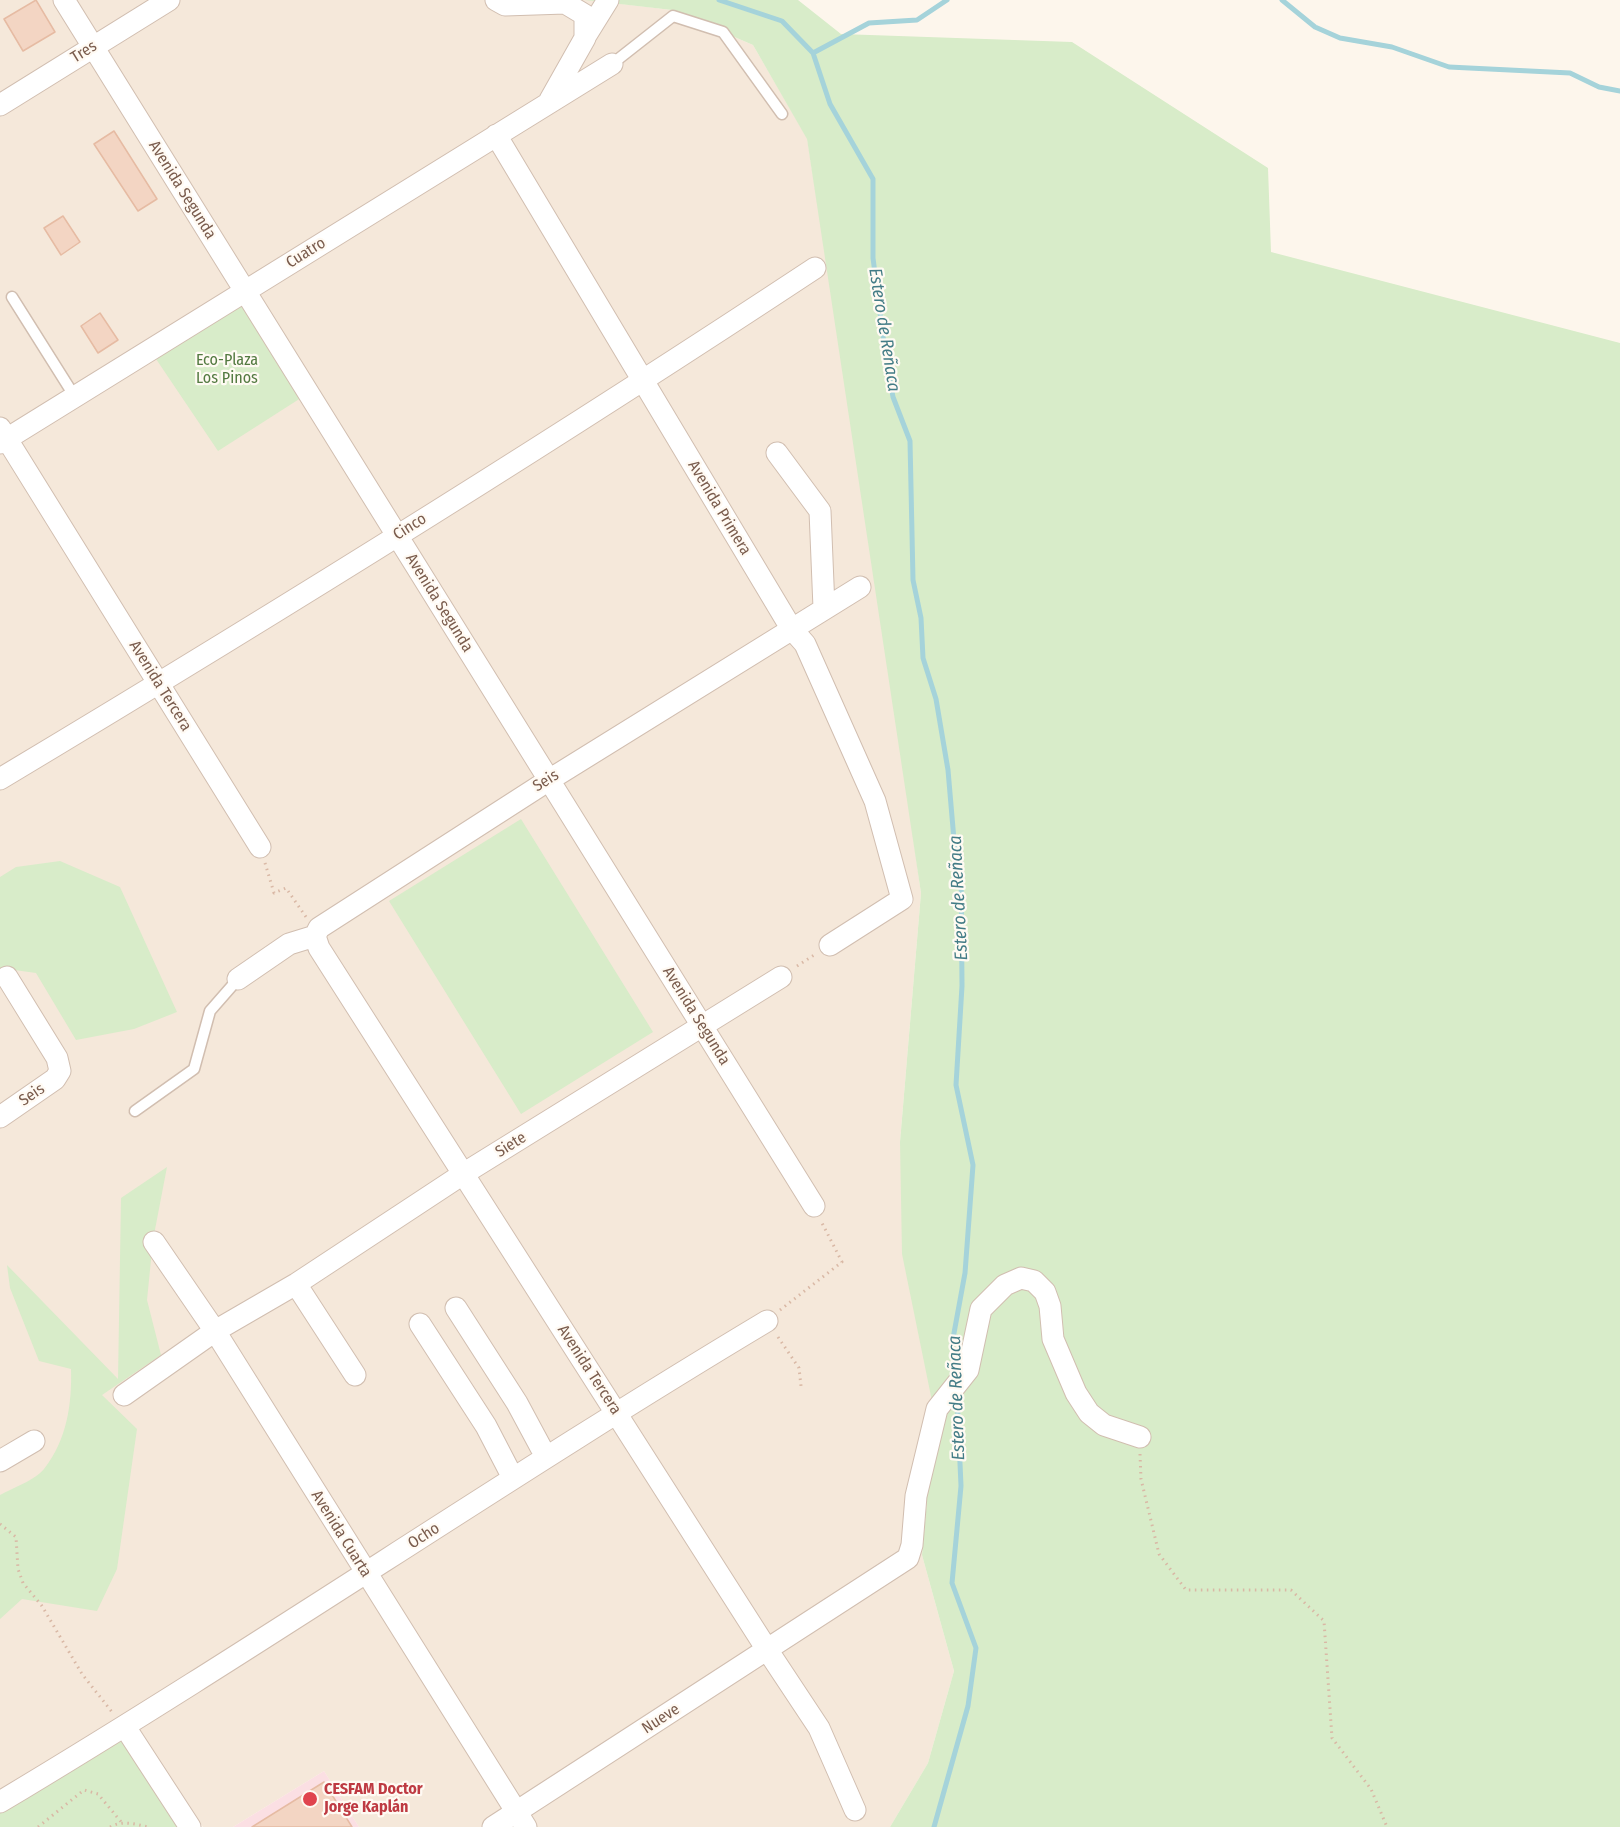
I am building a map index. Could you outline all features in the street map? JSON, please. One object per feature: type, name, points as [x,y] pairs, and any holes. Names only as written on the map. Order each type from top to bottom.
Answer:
[{"type":"street","name":"Avenida Segunda","points":[[64,0],[814,1206]]},
{"type":"street","name":"Tres","points":[[0,105],[169,0]]},
{"type":"street","points":[[496,0],[505,5],[565,3],[585,15],[585,38]]},
{"type":"street","points":[[549,103],[608,0]]},
{"type":"street","name":"Cuatro","points":[[2,436],[75,397],[612,63]]},
{"type":"street","name":"Avenida Primera","points":[[496,135],[791,628],[805,644],[874,801],[902,899],[830,945]]},
{"type":"street","name":"Cinco","points":[[0,778],[159,683],[644,381],[815,268]]},
{"type":"street","name":"Avenida Tercera","points":[[2,436],[260,847]]},
{"type":"street","points":[[777,453],[820,512],[824,608]]},
{"type":"street","name":"Seis","points":[[238,979],[289,944],[315,933],[549,780],[860,587]]},
{"type":"street","name":"Avenida Tercera","points":[[315,933],[319,948],[819,1728],[855,1810]]},
{"type":"street","name":"Seis","points":[[0,1117],[55,1079],[60,1071],[57,1058],[7,977]]},
{"type":"street","name":"Siete","points":[[124,1395],[215,1331],[296,1284],[463,1174],[781,977]]},
{"type":"street","name":"Avenida Cuarta","points":[[154,1242],[215,1331],[521,1819]]},
{"type":"street","name":"Nueve","points":[[493,1827],[521,1819],[908,1558],[916,1496],[937,1409],[968,1370],[981,1309],[1005,1285],[1021,1278],[1034,1281],[1045,1292],[1050,1306],[1053,1340],[1076,1393],[1089,1413],[1104,1425],[1140,1437]]},
{"type":"street","points":[[296,1284],[356,1375]]},
{"type":"street","points":[[456,1308],[517,1403],[546,1457]]},
{"type":"street","name":"Ocho","points":[[0,1802],[125,1727],[616,1411],[767,1321]]},
{"type":"street","points":[[420,1324],[486,1426],[513,1478]]},
{"type":"street","points":[[0,1461],[34,1441]]},
{"type":"street","points":[[125,1727],[190,1827]]},
{"type":"lane","points":[[612,63],[673,16],[723,32],[782,114]]},
{"type":"lane","points":[[12,297],[75,397]]},
{"type":"lane","points":[[135,1111],[194,1069],[210,1011],[238,979]]},
{"type":"path","points":[[260,847],[274,893],[286,888],[315,933]]},
{"type":"path","points":[[781,977],[830,945]]},
{"type":"path","points":[[801,1386],[799,1368],[767,1321],[842,1262],[814,1206]]},
{"type":"path","points":[[1140,1437],[1141,1479],[1159,1554],[1186,1590],[1290,1590],[1324,1621],[1332,1738],[1371,1789],[1387,1827]]},
{"type":"path","points":[[0,1524],[16,1537],[18,1569],[23,1583],[42,1606],[82,1674],[125,1727]]},
{"type":"path","points":[[38,1827],[84,1790],[98,1794],[122,1823]]},
{"type":"path","points":[[110,1827],[122,1823],[148,1827]]},
{"type":"shaded area","points":[[0,0],[588,0],[672,10],[753,45],[807,138],[877,582],[921,893],[900,1142],[934,1411],[922,1555],[954,1671],[928,1763],[890,1827],[359,1827],[324,1771],[233,1827],[203,1827],[129,1714],[0,1790]]},
{"type":"shaded area","name":"CESFAM Doctor Jorge Kaplán","points":[[324,1771],[359,1827],[233,1827]]},
{"type":"green space","points":[[585,0],[798,0],[841,34],[1072,42],[1268,168],[1271,252],[1620,343],[1620,1827],[890,1827],[928,1763],[954,1671],[922,1555],[927,1501],[925,1469],[934,1411],[902,1254],[900,1142],[921,893],[807,139],[753,45],[672,10]]},
{"type":"green space","name":"Eco-Plaza Los Pinos","points":[[243,296],[304,396],[218,451],[152,353]]},
{"type":"green space","points":[[521,819],[653,1032],[521,1114],[389,901]]},
{"type":"green space","points":[[60,861],[120,887],[177,1012],[134,1029],[76,1040],[36,973],[0,968],[0,877],[16,867]]},
{"type":"green space","points":[[167,1167],[153,1240],[147,1300],[161,1355],[102,1395],[137,1429],[117,1569],[97,1611],[22,1599],[0,1619],[0,1495],[35,1477],[52,1458],[63,1434],[69,1408],[71,1382],[71,1369],[39,1361],[10,1288],[7,1265],[118,1379],[121,1198]]},
{"type":"green space","points":[[119,1741],[124,1743],[179,1827],[0,1827],[0,1809]]},
{"type":"building","points":[[36,0],[55,32],[23,51],[4,19]]},
{"type":"building","points":[[114,131],[157,199],[138,211],[94,144]]},
{"type":"building","points":[[63,216],[80,242],[61,255],[44,228]]},
{"type":"building","points":[[100,313],[118,340],[98,353],[81,326]]},
{"type":"building","name":"CESFAM Doctor Jorge Kaplán","points":[[324,1782],[352,1827],[252,1827]]},
{"type":"waterway","name":"Estero de Reñaca","points":[[719,0],[782,21],[813,53],[830,104],[873,179],[873,258],[886,359],[893,397],[910,441],[913,580],[921,618],[923,658],[936,699],[948,770],[954,840],[961,863],[962,986],[956,1085],[973,1165],[965,1273],[952,1344],[955,1377]]},
{"type":"waterway","points":[[813,53],[869,23],[917,20],[947,0]]},
{"type":"waterway","points":[[1282,0],[1315,27],[1340,38],[1392,47],[1449,67],[1570,73],[1599,87],[1620,91]]},
{"type":"waterway","name":"Estero de Reñaca","points":[[934,1827],[968,1706],[976,1648],[952,1583],[961,1486],[957,1395]]},
{"type":"place","name":"CESFAM Doctor Jorge Kaplán","points":[[310,1799]]}]
